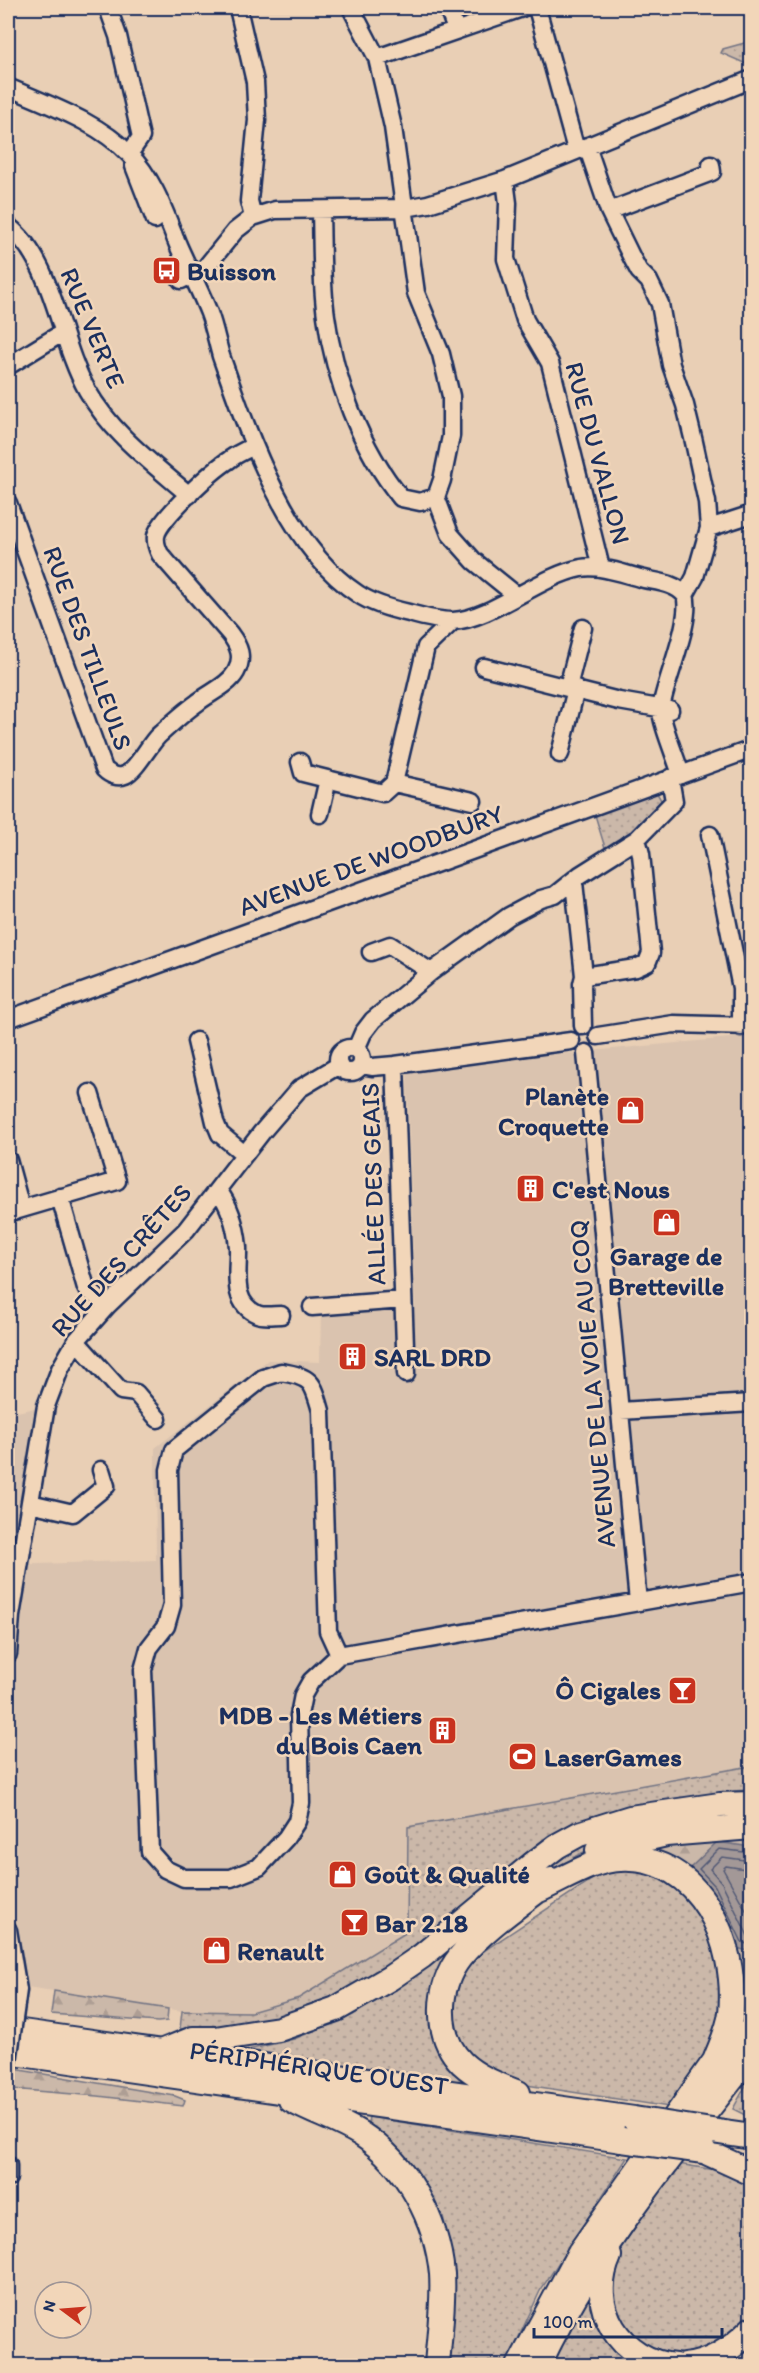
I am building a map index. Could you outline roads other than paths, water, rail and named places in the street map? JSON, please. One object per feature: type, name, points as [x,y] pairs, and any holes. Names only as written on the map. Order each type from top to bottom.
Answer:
[{"type":"highway","points":[[161,2052],[193,2039],[279,2029],[336,2009],[422,1956],[532,1865],[557,1846],[579,1834],[630,1818],[720,1805],[752,1804]]},
{"type":"highway","points":[[752,1827],[666,1834],[606,1847],[579,1859],[472,1944],[459,1959],[445,1989],[441,2016],[452,2048],[460,2062],[477,2076],[557,2108],[752,2137]]},
{"type":"highway","points":[[519,2366],[580,2252],[714,2061],[727,2032],[731,2014],[731,1976],[726,1944],[711,1912],[683,1878],[666,1868],[640,1859],[618,1859],[595,1864],[539,1890]]},
{"type":"highway","points":[[610,2208],[752,2029]]},
{"type":"highway","name":"PÉRIPHÉRIQUE OUEST","points":[[8,2030],[557,2108]]},
{"type":"highway","name":"PÉRIPHÉRIQUE OUEST","points":[[8,2052],[752,2158]]},
{"type":"highway","points":[[538,2366],[607,2242],[752,2053]]},
{"type":"highway","points":[[273,2090],[362,2135],[380,2149],[410,2185],[425,2213],[439,2253],[442,2303],[436,2366]]},
{"type":"highway","points":[[704,2151],[752,2173]]},
{"type":"highway","points":[[653,2181],[608,2258],[602,2278],[602,2302],[604,2314],[610,2325],[626,2345],[645,2358],[675,2366]]},
{"type":"highway","points":[[684,2366],[712,2359],[752,2329]]},
{"type":"highway","points":[[730,2366],[752,2347]]},
{"type":"street","points":[[108,8],[118,36],[141,137],[129,154]]},
{"type":"street","points":[[238,8],[255,82],[257,120],[249,201],[253,217]]},
{"type":"street","points":[[351,8],[377,58],[393,127],[416,293],[441,354],[451,396],[451,436],[436,497],[450,534],[474,561],[516,596]]},
{"type":"street","points":[[448,8],[456,30]]},
{"type":"street","points":[[377,58],[522,8]]},
{"type":"street","points":[[537,8],[582,148],[635,264],[649,281],[660,304],[671,365],[685,405],[707,502],[709,528],[694,577],[685,595]]},
{"type":"street","points":[[186,278],[209,264],[235,231],[253,217],[275,210],[405,208],[428,204],[505,180],[752,79]]},
{"type":"street","points":[[8,87],[110,137],[129,154],[151,181],[186,278],[210,315],[213,332],[253,446],[291,520],[325,565],[357,593],[387,608],[422,617],[453,621],[469,618],[569,571],[583,568],[601,568],[665,584],[679,588],[685,595],[687,601],[684,622],[669,682],[666,710],[680,775],[674,801],[636,839],[580,875],[555,895],[541,899],[509,916],[431,972],[373,1020],[363,1033],[359,1057],[372,1067],[572,1041]]},
{"type":"street","points":[[609,211],[712,172],[711,165]]},
{"type":"street","name":"RUE DU VALLON","points":[[505,180],[508,203],[506,259],[525,320],[550,363],[601,568]]},
{"type":"street","points":[[321,210],[326,318],[336,365],[350,408],[372,458],[401,498],[420,502],[436,497]]},
{"type":"street","name":"RUE VERTE","points":[[8,226],[20,235],[38,262],[62,333],[86,388],[111,424],[189,495]]},
{"type":"street","points":[[8,366],[62,333]]},
{"type":"street","name":"RUE DES TILLEULS","points":[[8,502],[104,770],[116,776],[130,771],[156,738],[231,678],[240,661],[239,647],[156,547],[156,537],[162,524],[189,495],[228,460],[253,446]]},
{"type":"street","points":[[709,528],[752,514]]},
{"type":"street","points":[[300,762],[303,773],[383,793],[394,783],[426,647],[453,621]]},
{"type":"street","points":[[561,754],[583,628]]},
{"type":"street","points":[[484,667],[666,710]]},
{"type":"street","name":"AVENUE DE WOODBURY","points":[[8,1019],[752,749]]},
{"type":"street","points":[[320,814],[328,779]]},
{"type":"street","points":[[394,783],[473,801]]},
{"type":"street","points":[[598,1036],[674,1024],[746,1027],[741,988],[710,836]]},
{"type":"street","points":[[584,976],[636,968],[647,963],[651,953],[641,854],[636,839]]},
{"type":"street","points":[[574,882],[584,976],[582,984],[583,1026]]},
{"type":"street","points":[[555,895],[576,906]]},
{"type":"street","points":[[370,952],[390,945],[431,972]]},
{"type":"street","points":[[583,1026],[592,1028],[598,1036],[597,1046],[586,1053],[576,1049],[572,1041],[575,1030],[583,1026]]},
{"type":"street","points":[[196,1041],[215,1122],[220,1134],[244,1154]]},
{"type":"street","name":"AVENUE DE LA VOIE AU COQ","points":[[586,1053],[638,1602]]},
{"type":"street","name":"RUE DES CRÊTES","points":[[8,1654],[11,1616],[46,1406],[60,1369],[76,1341],[107,1306],[186,1230],[244,1154],[299,1089],[339,1065],[343,1070],[351,1072],[358,1069],[359,1057]]},
{"type":"street","name":"ALLÉE DES GEAIS","points":[[395,1065],[406,1374]]},
{"type":"street","points":[[8,1160],[14,1211],[117,1181],[90,1093]]},
{"type":"street","points":[[218,1190],[228,1203],[238,1245],[237,1288],[243,1304],[259,1315],[281,1315]]},
{"type":"street","points":[[60,1197],[86,1288],[107,1306]]},
{"type":"street","name":"ALLÉE DES GEAIS","points":[[312,1307],[403,1300]]},
{"type":"street","points":[[76,1341],[121,1391],[136,1394],[158,1419]]},
{"type":"street","points":[[339,1654],[328,1631],[321,1411],[315,1388],[302,1375],[281,1372],[263,1378],[174,1450],[169,1470],[172,1605],[166,1626],[149,1648],[143,1670],[150,1852],[165,1869],[184,1878],[231,1878],[259,1867],[286,1838],[297,1821],[301,1803],[299,1715],[303,1695],[311,1681],[339,1654],[752,1582]]},
{"type":"street","points":[[620,1411],[752,1403]]},
{"type":"street","points":[[30,1503],[73,1513],[106,1486],[100,1470]]},
{"type":"street","points":[[8,1930],[18,1990],[8,2062]]},
{"type":"street","points":[[8,2165],[8,2178]]},
{"type":"water","points":[[717,1842],[751,1847],[751,1952],[737,1948],[710,1889],[689,1869]]},
{"type":"place","name":"Buisson","points":[[166,271]]},
{"type":"place","name":"Planète Croquette","points":[[630,1111]]},
{"type":"place","name":"C'est Nous","points":[[531,1189]]},
{"type":"place","name":"Garage de Bretteville","points":[[666,1222]]},
{"type":"place","name":"SARL DRD","points":[[353,1357]]},
{"type":"place","name":"Ô Cigales","points":[[682,1690]]},
{"type":"place","name":"MDB - Les Métiers du Bois Caen","points":[[443,1730]]},
{"type":"place","name":"LaserGames","points":[[523,1757]]},
{"type":"place","name":"Goût & Qualité","points":[[343,1874]]},
{"type":"place","name":"Bar 2.18","points":[[354,1923]]},
{"type":"place","name":"Renault","points":[[216,1951]]}]
